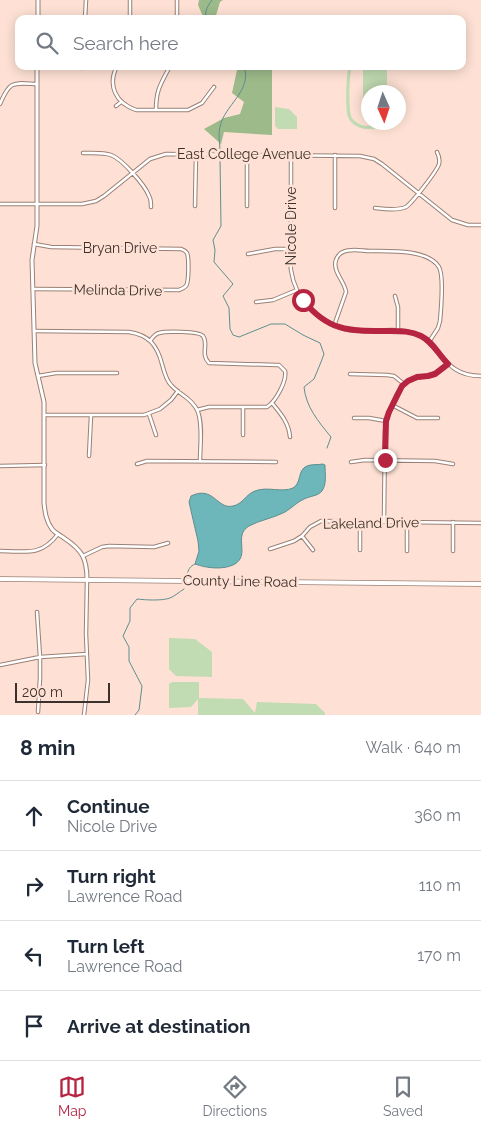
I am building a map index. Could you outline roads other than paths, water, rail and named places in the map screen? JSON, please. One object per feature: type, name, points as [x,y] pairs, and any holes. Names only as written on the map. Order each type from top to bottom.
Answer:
[{"type":"main road","name":"County Line Road","points":[[0,579],[481,584]]},
{"type":"street","points":[[38,0],[38,15]]},
{"type":"street","points":[[85,15],[86,0]]},
{"type":"street","points":[[130,0],[130,15]]},
{"type":"street","points":[[177,0],[177,15]]},
{"type":"street","points":[[38,70],[37,230],[32,260],[35,363],[43,396],[45,415],[45,510],[52,529],[77,547],[83,556],[87,568],[87,689],[84,715]]},
{"type":"street","points":[[116,70],[113,77],[113,88],[118,98],[121,102],[136,110],[182,110],[193,108],[202,103],[214,87]]},
{"type":"street","points":[[156,110],[156,96],[168,70]]},
{"type":"street","points":[[0,104],[5,91],[10,86],[18,83],[37,84]]},
{"type":"street","points":[[116,106],[121,102]]},
{"type":"street","points":[[375,208],[397,209],[409,204],[435,172],[440,163],[438,152]]},
{"type":"street","points":[[83,153],[108,154],[124,163],[150,196],[152,207]]},
{"type":"street","name":"East College Avenue","points":[[0,204],[82,204],[96,201],[150,159],[166,154],[360,156],[374,159],[382,164],[452,220],[468,225],[481,225]]},
{"type":"street","points":[[195,206],[196,154]]},
{"type":"street","points":[[247,154],[247,206]]},
{"type":"street","name":"Nicole Drive","points":[[292,155],[291,269],[297,290],[303,300],[315,314],[334,326],[353,330],[406,331],[417,334],[429,342],[448,364],[463,373],[481,376]]},
{"type":"street","points":[[335,155],[335,208]]},
{"type":"street","name":"Bryan Drive","points":[[34,244],[51,247],[181,248],[187,254],[188,270]]},
{"type":"street","points":[[248,254],[275,248],[290,249]]},
{"type":"street","points":[[334,326],[346,292],[346,288],[336,271],[335,265],[336,259],[341,253],[350,250],[402,251],[425,257],[435,262],[441,271],[440,321],[429,342]]},
{"type":"street","name":"Melinda Drive","points":[[33,289],[179,290],[185,288],[187,284],[188,270]]},
{"type":"street","points":[[256,302],[273,300],[297,290]]},
{"type":"street","points":[[395,296],[398,307],[398,331]]},
{"type":"street","points":[[34,330],[129,332],[146,338],[154,344],[168,381],[192,402],[197,410],[200,426],[200,462]]},
{"type":"street","points":[[150,341],[160,333],[193,332],[202,334],[204,337],[205,356],[209,363],[280,365],[285,371],[285,379],[272,403],[267,407],[209,407],[197,410]]},
{"type":"street","points":[[384,521],[386,421],[392,405],[404,384],[417,377],[435,374],[448,364]]},
{"type":"street","points":[[38,376],[49,373],[118,373]]},
{"type":"street","points":[[350,374],[394,376],[404,384]]},
{"type":"street","points":[[45,415],[132,416],[150,414],[172,400],[178,391]]},
{"type":"street","points":[[272,403],[286,422],[290,431],[290,438]]},
{"type":"street","points":[[392,405],[417,418],[438,418]]},
{"type":"street","points":[[243,407],[244,435]]},
{"type":"street","points":[[150,414],[156,435]]},
{"type":"street","points":[[89,456],[92,416]]},
{"type":"street","points":[[354,418],[386,421]]},
{"type":"street","points":[[350,462],[385,460],[435,461],[453,464]]},
{"type":"street","points":[[137,464],[147,461],[276,462]]},
{"type":"street","points":[[0,466],[45,465]]},
{"type":"street","points":[[360,521],[360,550]]},
{"type":"street","name":"Lakeland Drive","points":[[270,549],[294,541],[302,536],[310,527],[321,522],[481,523]]},
{"type":"street","points":[[407,522],[407,550]]},
{"type":"street","points":[[453,522],[453,551]]},
{"type":"street","points":[[0,551],[38,550],[49,545],[58,534]]},
{"type":"street","points":[[302,536],[313,550]]},
{"type":"street","points":[[83,556],[102,547],[154,547],[168,543]]},
{"type":"street","points":[[37,612],[40,657],[38,712]]},
{"type":"street","points":[[0,665],[40,657],[87,654]]},
{"type":"water","points":[[309,465],[325,465],[325,485],[322,491],[301,500],[281,514],[258,522],[244,530],[241,540],[241,557],[233,565],[219,568],[195,564],[199,551],[189,502],[191,496],[205,493],[223,505],[233,506],[255,491],[293,488],[298,483],[304,468]]},
{"type":"waterway","points":[[206,15],[212,0]]},
{"type":"waterway","points":[[220,151],[220,127],[245,83],[245,70]]},
{"type":"waterway","points":[[220,158],[221,226],[213,240],[215,250],[214,262],[233,284],[223,296],[229,308],[230,329],[233,335],[239,337],[271,324],[285,324],[320,343],[324,354],[314,379],[304,387],[310,407],[331,437],[327,448]]},
{"type":"waterway","points":[[187,575],[190,568],[195,564]]},
{"type":"waterway","points":[[135,715],[139,710],[142,686],[129,661],[129,647],[123,636],[130,621],[130,608],[137,599],[167,599],[184,589]]}]
